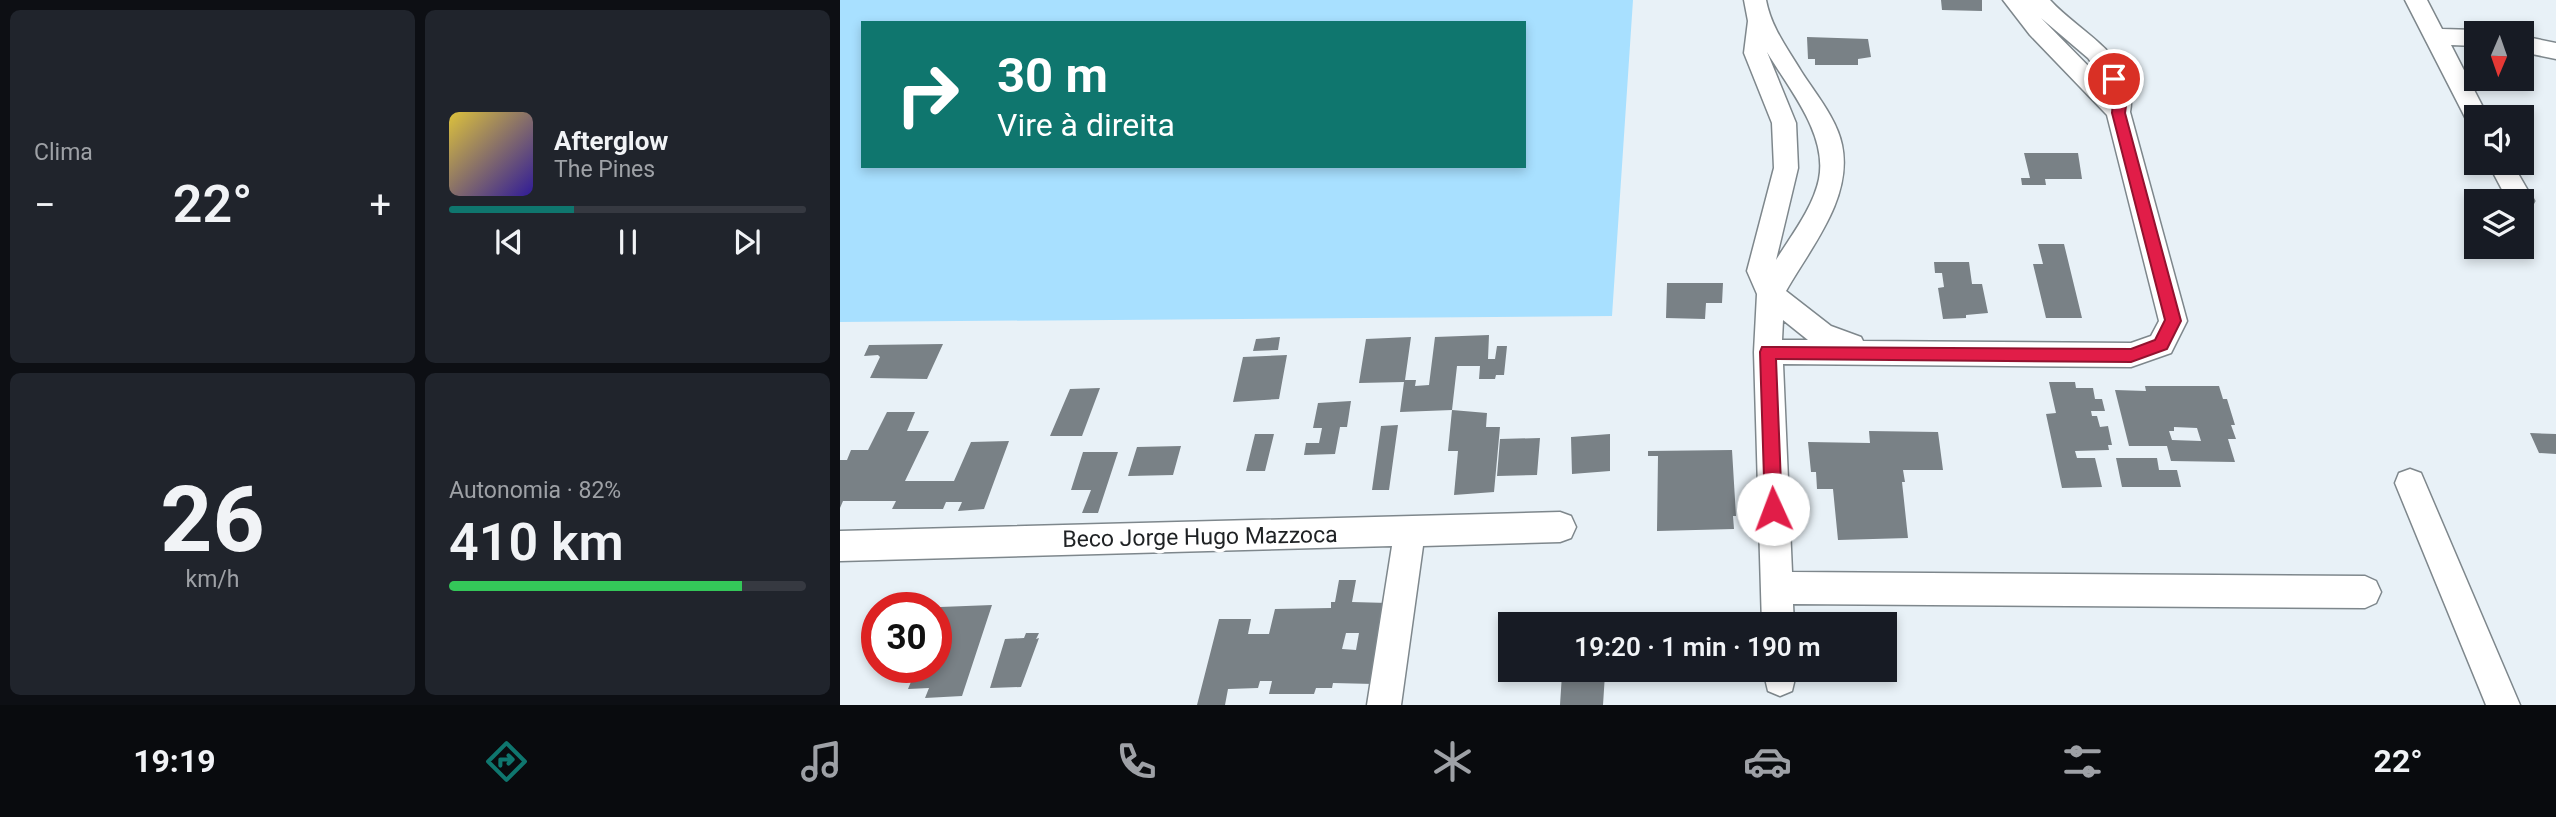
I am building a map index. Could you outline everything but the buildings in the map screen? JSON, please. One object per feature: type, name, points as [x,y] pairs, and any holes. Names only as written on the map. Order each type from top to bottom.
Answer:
[{"type":"street","points":[[2014,0],[2035,29],[2079,69],[2119,113]]},
{"type":"street","points":[[1768,352],[2131,355],[2161,345],[2173,321],[2119,113],[2121,92],[2108,65],[2048,14],[2036,0]]},
{"type":"street","points":[[2416,0],[2470,105]]},
{"type":"street","points":[[1757,11],[1755,52],[1784,123],[1786,168],[1760,271],[1770,294],[1768,352],[1778,612]]},
{"type":"street","points":[[1757,11],[1821,123],[1830,144],[1832,178],[1823,204],[1770,294]]},
{"type":"street","points":[[2435,37],[2464,38]]},
{"type":"street","points":[[2534,46],[2556,51]]},
{"type":"street","points":[[1770,294],[1821,334],[1867,351]]},
{"type":"street","points":[[2410,482],[2503,705]]},
{"type":"street","name":"Beco Jorge Hugo Mazzoca","points":[[840,546],[1560,527]]},
{"type":"street","points":[[1384,705],[1410,531]]},
{"type":"street","points":[[1777,588],[2365,592]]},
{"type":"shaded area","points":[[840,0],[1633,0],[1612,316],[840,322]]},
{"type":"route","points":[[1773,509],[1768,352],[2131,355],[2161,345],[2173,321],[2119,113],[2121,92],[2114,79]]}]
